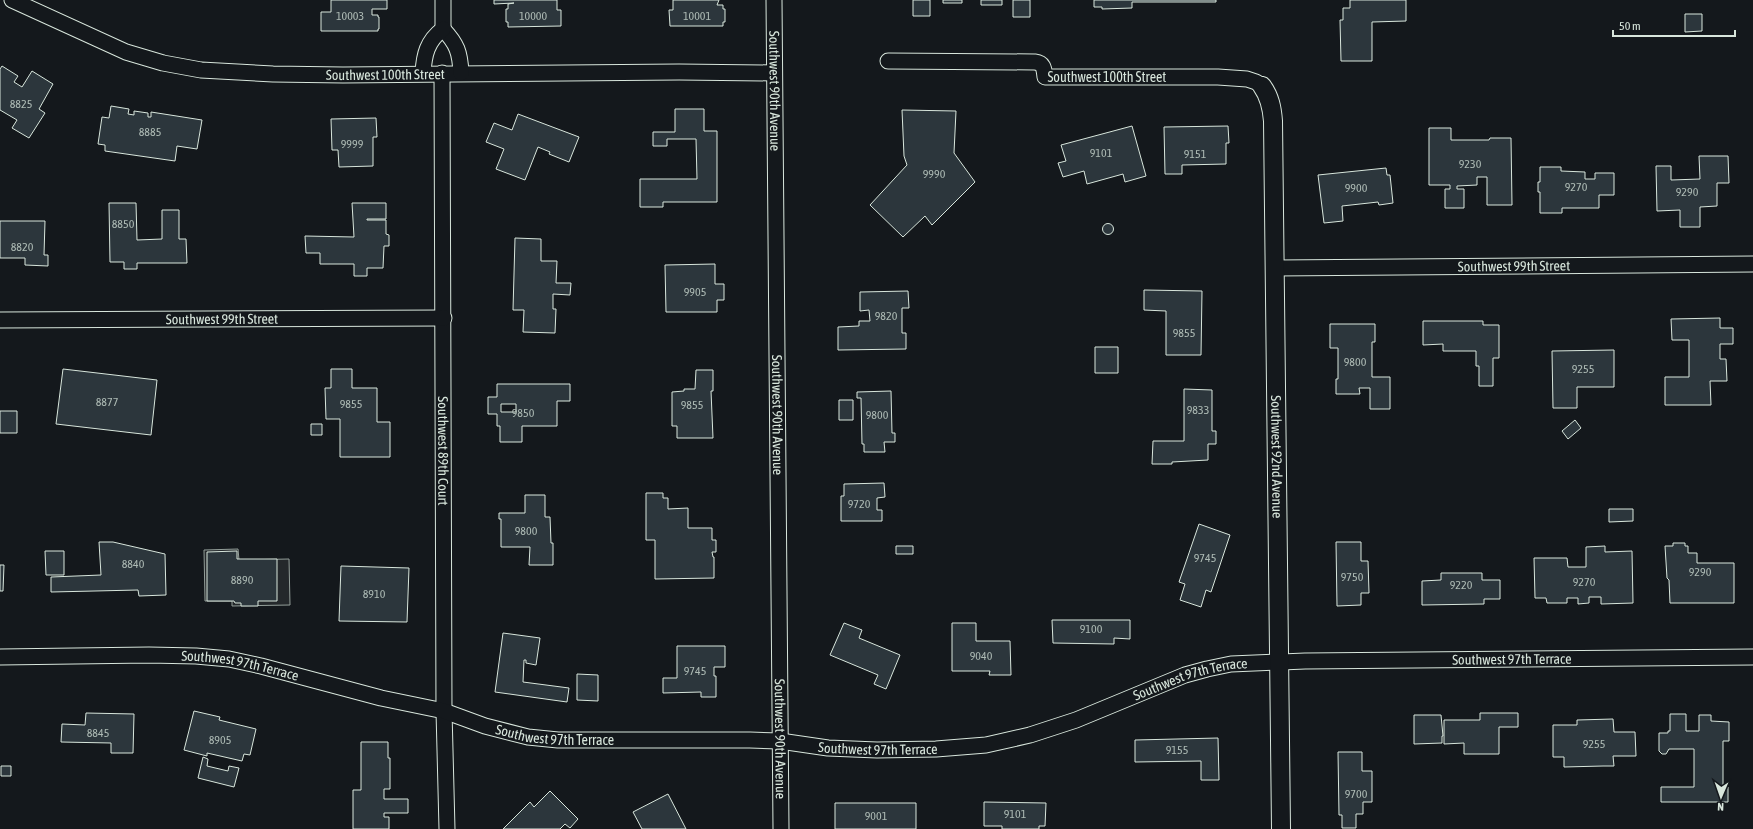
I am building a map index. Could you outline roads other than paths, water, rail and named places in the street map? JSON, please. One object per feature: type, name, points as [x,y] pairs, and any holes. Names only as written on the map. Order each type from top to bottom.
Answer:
[{"type":"street","name":"Southwest 100th Street","points":[[12,0],[126,52],[182,67],[223,72],[273,74],[774,73]]},
{"type":"street","points":[[443,0],[443,29],[454,40],[458,50],[461,73]]},
{"type":"street","name":"Southwest 90th Avenue","points":[[774,0],[780,829]]},
{"type":"street","points":[[423,73],[424,55],[429,44],[434,36],[443,29]]},
{"type":"street","name":"Southwest 100th Street","points":[[888,61],[1040,62],[1043,66],[1045,77],[1218,77],[1248,79],[1262,86]]},
{"type":"street","name":"Southwest 89th Court","points":[[442,73],[444,318],[444,711],[446,829]]},
{"type":"street","name":"Southwest 92nd Avenue","points":[[1262,86],[1268,94],[1273,121],[1281,829]]},
{"type":"street","name":"Southwest 99th Street","points":[[1275,268],[1753,264]]},
{"type":"street","name":"Southwest 99th Street","points":[[0,320],[444,318]]},
{"type":"street","name":"Southwest 97th Terrace","points":[[0,657],[149,655],[196,656],[229,659],[382,698],[444,711],[496,729],[544,739],[780,742],[828,748],[877,750],[936,749],[986,745],[1030,735],[1076,720],[1185,675],[1231,664],[1278,662],[1753,657]]}]
